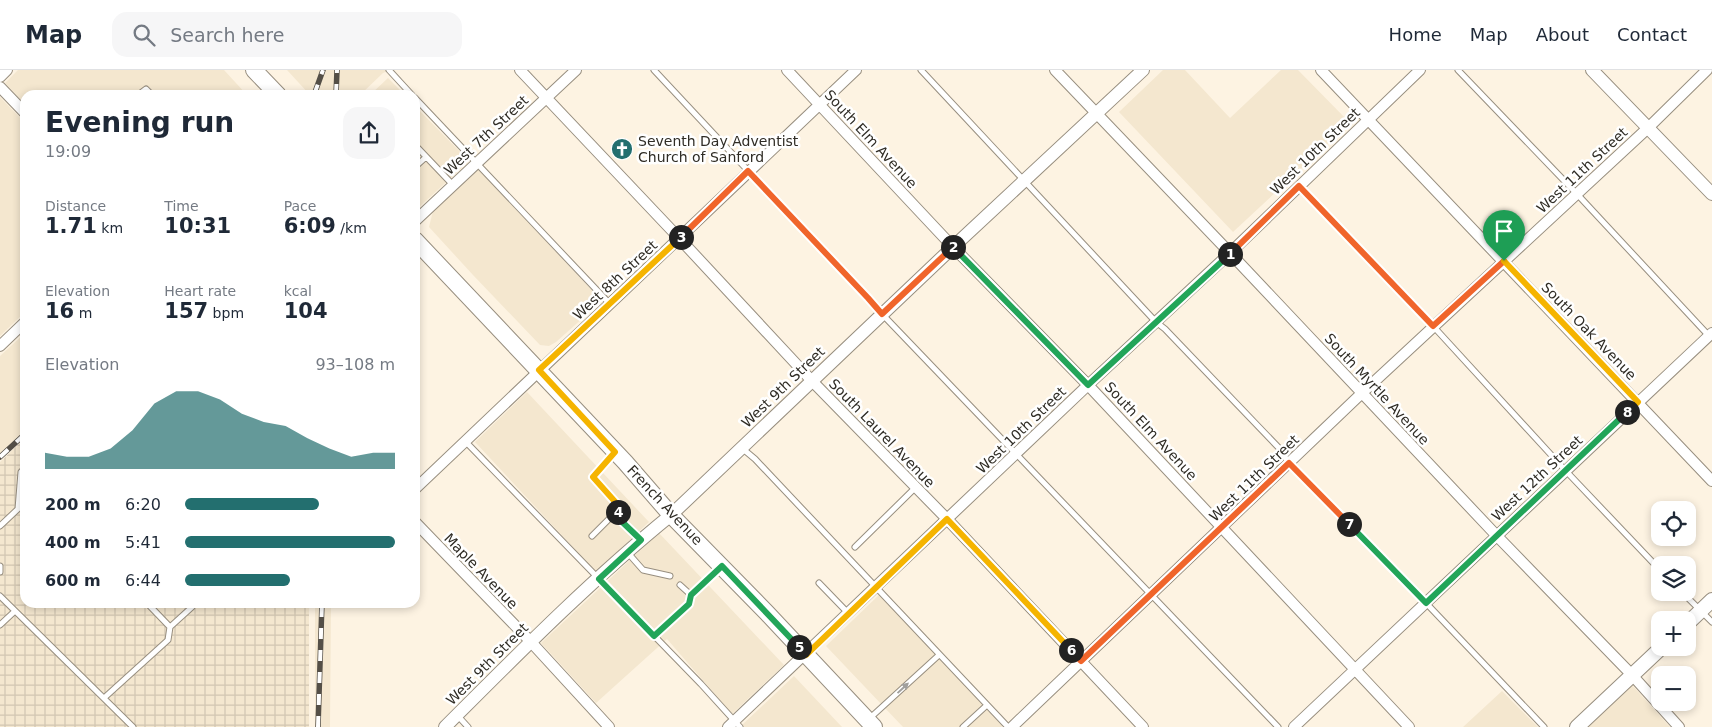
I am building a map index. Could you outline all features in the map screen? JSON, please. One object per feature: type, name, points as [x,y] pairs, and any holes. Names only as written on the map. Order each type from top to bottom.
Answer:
[{"type":"main road","points":[[254,70],[269,90]]},
{"type":"main road","name":"French Avenue","points":[[420,245],[539,370],[671,515],[722,566],[871,724]]},
{"type":"main road","points":[[1696,616],[1712,600]]},
{"type":"main road","points":[[1577,727],[1652,656]]},
{"type":"street","points":[[0,77],[7,70]]},
{"type":"street","name":"South Laurel Avenue","points":[[520,70],[812,381],[947,519],[1143,727]]},
{"type":"street","name":"West 7th Street","points":[[420,216],[576,70]]},
{"type":"street","name":"South Elm Avenue","points":[[787,70],[953,247],[1088,385],[1409,727]]},
{"type":"street","name":"West 8th Street","points":[[420,484],[856,70]]},
{"type":"street","name":"South Myrtle Avenue","points":[[1055,70],[1496,535],[1632,675],[1679,727]]},
{"type":"street","name":"West 9th Street","points":[[445,727],[531,642],[641,540],[671,515],[953,247],[1143,70]]},
{"type":"street","name":"South Oak Avenue","points":[[1321,70],[1712,481]]},
{"type":"street","name":"West 10th Street","points":[[735,725],[947,519],[1230,253],[1420,70]]},
{"type":"street","points":[[1592,70],[1712,194]]},
{"type":"street","name":"West 11th Street","points":[[1012,727],[1362,393],[1649,127],[1707,70]]},
{"type":"street","points":[[0,87],[20,108]]},
{"type":"street","points":[[0,346],[20,327]]},
{"type":"street","name":"West 12th Street","points":[[1294,727],[1565,470],[1711,336]]},
{"type":"street","name":"Maple Avenue","points":[[420,527],[531,642],[609,727]]},
{"type":"lane","points":[[389,70],[407,90]]},
{"type":"lane","points":[[654,70],[882,314],[1278,727]]},
{"type":"lane","points":[[921,70],[1156,322],[1165,329],[1279,448],[1289,463],[1544,727]]},
{"type":"lane","points":[[1458,70],[1711,336]]},
{"type":"lane","points":[[420,103],[610,304]]},
{"type":"lane","points":[[420,150],[453,185]]},
{"type":"lane","points":[[420,162],[426,157]]},
{"type":"lane","points":[[1299,186],[1433,326],[1651,561]]},
{"type":"lane","points":[[465,441],[654,636],[735,725]]},
{"type":"lane","points":[[742,448],[755,459],[1008,727]]},
{"type":"lane","points":[[592,536],[620,508],[593,477],[615,452]]},
{"type":"lane","points":[[0,526],[18,509],[20,472]]},
{"type":"lane","points":[[855,547],[916,487]]},
{"type":"lane","points":[[615,515],[641,540]]},
{"type":"lane","points":[[628,552],[643,570],[670,576]]},
{"type":"lane","points":[[0,566],[0,572]]},
{"type":"lane","points":[[654,636],[689,604],[691,595],[722,566]]},
{"type":"lane","points":[[819,583],[848,614]]},
{"type":"lane","points":[[680,585],[691,595]]},
{"type":"lane","points":[[0,596],[134,727]]},
{"type":"lane","points":[[1690,601],[1712,622]]},
{"type":"lane","points":[[152,608],[170,627]]},
{"type":"lane","points":[[104,698],[168,640],[170,627],[191,608]]},
{"type":"lane","points":[[0,625],[15,611]]},
{"type":"lane","points":[[871,724],[939,655]]},
{"type":"lane","points":[[963,727],[987,704]]},
{"type":"lane","points":[[457,715],[468,727]]},
{"type":"shaded area","points":[[18,70],[224,70],[242,90],[20,90],[20,99],[5,83]]},
{"type":"shaded area","points":[[287,70],[388,71],[383,73],[365,90],[305,90]]},
{"type":"shaded area","points":[[1163,70],[1185,70],[1230,118],[1281,70],[1298,70],[1350,123],[1233,232],[1119,112]]},
{"type":"shaded area","points":[[388,78],[400,90],[375,90]]},
{"type":"shaded area","points":[[0,97],[20,118],[20,317],[0,336]]},
{"type":"shaded area","points":[[420,111],[469,161],[420,206]]},
{"type":"shaded area","points":[[477,168],[602,301],[549,346],[540,345],[429,227],[433,211]]},
{"type":"shaded area","points":[[20,338],[20,435],[0,454],[0,356]]},
{"type":"shaded area","points":[[527,392],[649,522],[596,572],[475,442]]},
{"type":"shaded area","points":[[20,443],[20,608],[309,608],[309,727],[0,727],[0,462]]},
{"type":"shaded area","points":[[659,533],[784,665],[732,714],[667,639],[596,703],[541,643]]},
{"type":"shaded area","points":[[881,593],[1006,722],[1001,727],[903,727],[826,646]]},
{"type":"shaded area","points":[[315,608],[331,608],[330,727],[315,727]]},
{"type":"shaded area","points":[[794,676],[842,727],[744,727],[742,725]]},
{"type":"shaded area","points":[[1632,685],[1651,706],[1651,711],[1656,711],[1670,727],[1588,727]]},
{"type":"shaded area","points":[[1502,691],[1538,727],[1463,727]]},
{"type":"railway","points":[[316,90],[323,70]]},
{"type":"railway","points":[[336,90],[337,70]]},
{"type":"railway","points":[[0,457],[20,439]]},
{"type":"railway","points":[[318,727],[322,608]]},
{"type":"place","name":"Seventh Day Adventist Church of Sanford","points":[[622,149]]},
{"type":"route","points":[[748,171],[882,314],[953,247],[1088,385],[1299,186],[1433,326],[1504,261],[1638,402],[1426,603],[1289,463],[1081,661],[947,519],[806,655],[722,566],[691,595],[689,604],[654,636],[599,579],[641,540],[615,515],[620,506],[593,477],[615,452],[539,370],[748,171]]}]
